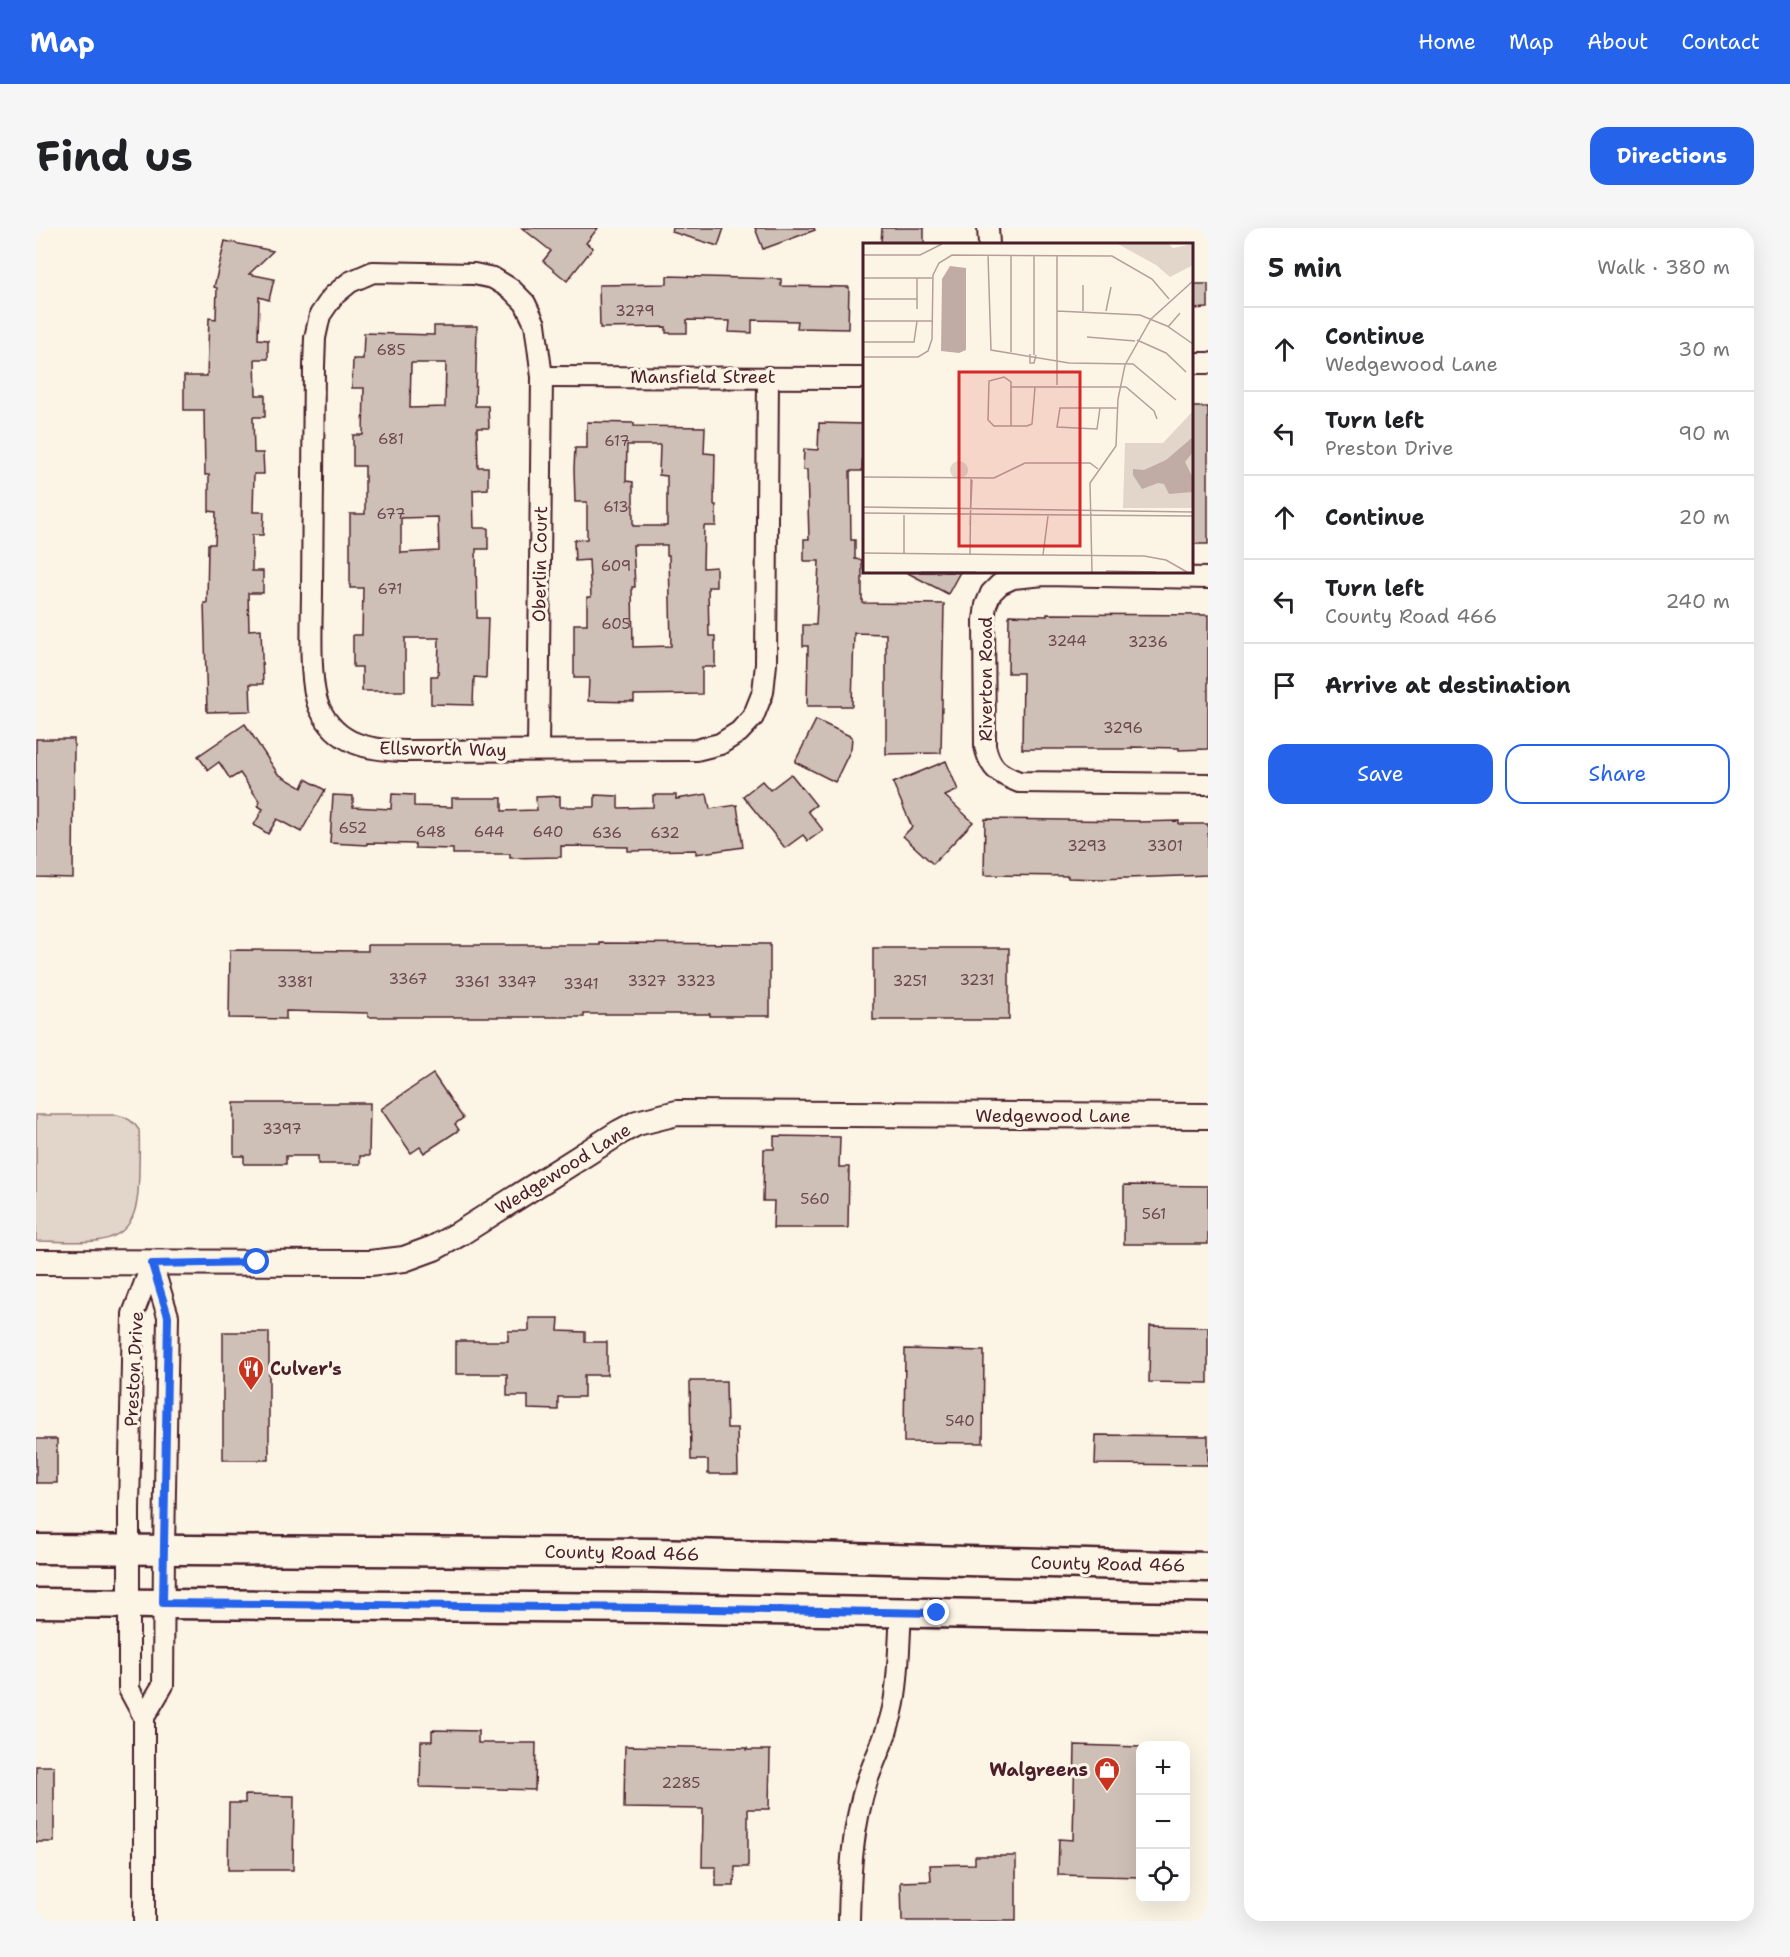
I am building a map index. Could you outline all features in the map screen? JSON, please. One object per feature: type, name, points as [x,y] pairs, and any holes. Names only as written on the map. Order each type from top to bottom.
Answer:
[{"type":"main road","name":"County Road 466","points":[[36,1549],[653,1553],[1208,1567]]},
{"type":"main road","points":[[36,1603],[629,1607],[1208,1618]]},
{"type":"street","name":"Ellsworth Way","points":[[542,377],[535,324],[525,303],[511,289],[493,278],[474,274],[374,272],[350,282],[333,296],[320,315],[315,338],[314,366],[312,630],[314,691],[320,709],[335,731],[354,743],[377,750],[696,750],[720,744],[739,732],[753,717],[763,692],[766,664],[768,377]]},
{"type":"street","name":"Mansfield Street","points":[[542,377],[863,378]]},
{"type":"street","name":"Oberlin Court","points":[[537,750],[542,377]]},
{"type":"street","name":"Riverton Road","points":[[1208,578],[1044,575],[1013,578],[1000,584],[992,593],[986,605],[984,620],[985,746],[988,760],[996,770],[1019,782],[1208,784]]},
{"type":"street","name":"Wedgewood Lane","points":[[36,1262],[370,1263],[404,1259],[434,1248],[459,1234],[620,1132],[637,1123],[677,1113],[1208,1116]]},
{"type":"street","name":"Preston Drive","points":[[129,1603],[133,1314],[152,1264]]},
{"type":"street","name":"Preston Drive","points":[[152,1264],[168,1316],[163,1603]]},
{"type":"street","points":[[129,1603],[129,1689],[144,1717],[144,1921]]},
{"type":"street","points":[[144,1717],[163,1685],[163,1603]]},
{"type":"street","points":[[849,1921],[850,1866],[857,1821],[867,1781],[883,1744],[894,1704],[901,1612]]},
{"type":"shaded area","points":[[36,1115],[117,1115],[130,1120],[139,1130],[139,1184],[136,1207],[133,1217],[120,1233],[96,1241],[36,1241]]},
{"type":"building","points":[[522,228],[598,228],[586,243],[593,248],[567,281],[543,261],[551,251]]},
{"type":"building","points":[[673,228],[724,228],[718,246],[672,232]]},
{"type":"building","points":[[755,228],[814,228],[815,230],[763,249]]},
{"type":"building","points":[[882,228],[924,228],[924,243],[881,243]]},
{"type":"building","points":[[225,241],[273,251],[249,274],[274,279],[269,300],[259,297],[258,339],[268,340],[268,359],[255,359],[256,395],[265,395],[265,417],[253,417],[254,453],[263,453],[264,474],[254,474],[253,512],[264,512],[263,535],[252,535],[252,571],[263,571],[263,593],[248,593],[249,630],[261,629],[263,684],[250,684],[251,711],[207,712],[204,603],[207,603],[208,544],[215,544],[216,512],[209,511],[209,475],[205,475],[204,410],[184,410],[184,376],[207,376],[209,318],[216,319],[217,288],[214,287]]},
{"type":"building","points":[[667,276],[781,279],[781,286],[849,287],[848,329],[797,328],[798,321],[752,320],[752,333],[729,332],[730,321],[687,320],[687,333],[666,333],[666,327],[600,328],[599,285],[667,284]]},
{"type":"building","points":[[1193,284],[1208,284],[1208,308],[1193,309]]},
{"type":"building","points":[[434,326],[477,326],[475,406],[488,406],[489,428],[477,428],[478,467],[488,467],[488,489],[473,490],[474,528],[488,528],[488,549],[476,549],[477,618],[488,618],[486,678],[474,677],[473,705],[431,704],[431,676],[438,676],[439,638],[405,638],[405,691],[362,691],[362,667],[353,667],[353,635],[362,635],[363,588],[350,588],[350,514],[365,514],[365,466],[353,466],[353,435],[363,435],[364,388],[352,388],[353,359],[363,359],[364,333],[434,335]],"holes":[[[411,363],[446,363],[445,407],[410,408]],[[438,517],[439,551],[401,553],[401,518]]]},
{"type":"building","points":[[1193,407],[1208,407],[1208,544],[1193,544]]},
{"type":"building","points":[[587,422],[634,423],[634,426],[705,427],[704,453],[715,454],[716,526],[704,526],[703,568],[716,567],[716,587],[708,587],[709,636],[715,636],[715,667],[702,667],[702,694],[634,695],[634,702],[588,701],[589,678],[574,678],[574,624],[587,624],[587,597],[591,597],[589,560],[575,561],[574,540],[587,539],[587,502],[575,502],[574,469],[575,448],[587,448]],"holes":[[[627,445],[660,445],[659,475],[667,476],[667,526],[633,526],[633,482],[626,481]],[[633,545],[667,545],[671,646],[633,647],[632,587],[635,587]]]},
{"type":"building","points":[[819,423],[863,424],[862,471],[850,471],[851,540],[855,540],[855,559],[862,560],[863,603],[944,604],[941,753],[886,754],[886,634],[854,633],[852,706],[807,706],[808,646],[803,646],[803,625],[816,625],[819,561],[804,561],[804,539],[809,539],[807,470],[803,470],[804,449],[818,450]]},
{"type":"building","points":[[908,573],[959,573],[948,594]]},
{"type":"building","points":[[1047,614],[1208,615],[1208,749],[1132,747],[1132,749],[1022,749],[1023,673],[1008,673],[1009,615],[1047,616]]},
{"type":"building","points":[[816,720],[852,737],[851,749],[835,782],[795,762]]},
{"type":"building","points":[[245,724],[278,774],[302,788],[306,779],[325,790],[301,832],[277,819],[268,834],[254,825],[263,809],[258,806],[260,802],[240,773],[230,779],[219,762],[208,770],[198,756]]},
{"type":"building","points":[[36,739],[74,739],[73,878],[36,877]]},
{"type":"building","points":[[946,761],[958,790],[945,796],[973,822],[933,864],[903,836],[912,827],[893,783]]},
{"type":"building","points":[[791,774],[816,805],[808,811],[823,830],[808,841],[803,835],[785,848],[743,796],[762,781],[770,790]]},
{"type":"building","points":[[392,794],[414,795],[414,806],[452,807],[452,798],[502,798],[502,811],[537,810],[536,797],[560,796],[560,807],[595,807],[595,795],[618,796],[618,808],[653,807],[653,795],[676,795],[676,799],[707,794],[710,809],[737,805],[743,847],[696,854],[696,850],[628,851],[628,847],[561,846],[561,857],[510,858],[510,854],[453,854],[453,849],[415,848],[415,844],[330,843],[333,795],[353,796],[353,807],[391,809]]},
{"type":"building","points":[[985,819],[1179,821],[1179,824],[1208,824],[1208,875],[1100,879],[1068,878],[1068,876],[984,875]]},
{"type":"building","points":[[600,943],[770,944],[770,1016],[584,1014],[584,1017],[368,1017],[368,1013],[286,1011],[286,1019],[229,1018],[230,950],[368,951],[368,945],[600,945]]},
{"type":"building","points":[[873,948],[1009,948],[1009,1020],[873,1020]]},
{"type":"building","points":[[433,1074],[463,1118],[455,1124],[459,1130],[424,1153],[420,1147],[411,1153],[381,1109]]},
{"type":"building","points":[[234,1103],[370,1103],[369,1156],[360,1156],[360,1164],[318,1164],[318,1156],[286,1156],[286,1164],[244,1164],[244,1156],[234,1156]]},
{"type":"building","points":[[774,1136],[840,1137],[839,1167],[849,1167],[848,1228],[773,1228],[774,1201],[763,1201],[764,1149],[774,1149]]},
{"type":"building","points":[[1124,1185],[1208,1186],[1208,1244],[1124,1244]]},
{"type":"building","points":[[529,1318],[559,1318],[558,1331],[585,1332],[585,1342],[607,1342],[607,1375],[584,1375],[584,1397],[558,1397],[558,1410],[528,1409],[528,1396],[507,1396],[507,1374],[456,1374],[456,1341],[508,1341],[508,1331],[529,1331]]},
{"type":"building","points":[[1150,1326],[1208,1327],[1208,1383],[1149,1382]]},
{"type":"building","points":[[223,1332],[269,1332],[269,1460],[223,1460]]},
{"type":"building","points":[[905,1349],[984,1351],[983,1443],[904,1442]]},
{"type":"building","points":[[690,1381],[726,1381],[727,1428],[737,1428],[738,1474],[708,1474],[708,1460],[691,1460]]},
{"type":"building","points":[[1096,1435],[1208,1436],[1208,1465],[1095,1464]]},
{"type":"building","points":[[36,1439],[57,1439],[57,1483],[36,1483]]},
{"type":"building","points":[[432,1730],[478,1731],[478,1743],[536,1743],[535,1790],[420,1787],[421,1741],[432,1741]]},
{"type":"building","name":"Walgreens","points":[[1075,1745],[1136,1747],[1136,1877],[1058,1875],[1059,1839],[1073,1840]]},
{"type":"building","points":[[625,1746],[770,1750],[769,1809],[748,1809],[748,1867],[735,1867],[734,1886],[716,1886],[716,1867],[702,1867],[703,1809],[624,1808]]},
{"type":"building","points":[[36,1766],[54,1766],[54,1842],[36,1842]]},
{"type":"building","points":[[245,1795],[294,1796],[293,1870],[228,1870],[229,1803],[245,1803]]},
{"type":"building","points":[[975,1856],[1016,1856],[1016,1921],[902,1921],[901,1882],[931,1881],[930,1865],[975,1864]]},
{"type":"place","name":"Culver's","points":[[251,1392]]},
{"type":"place","name":"Walgreens","points":[[1107,1793]]},
{"type":"route","points":[[257,1262],[152,1264],[168,1316],[163,1603],[937,1613]]}]
